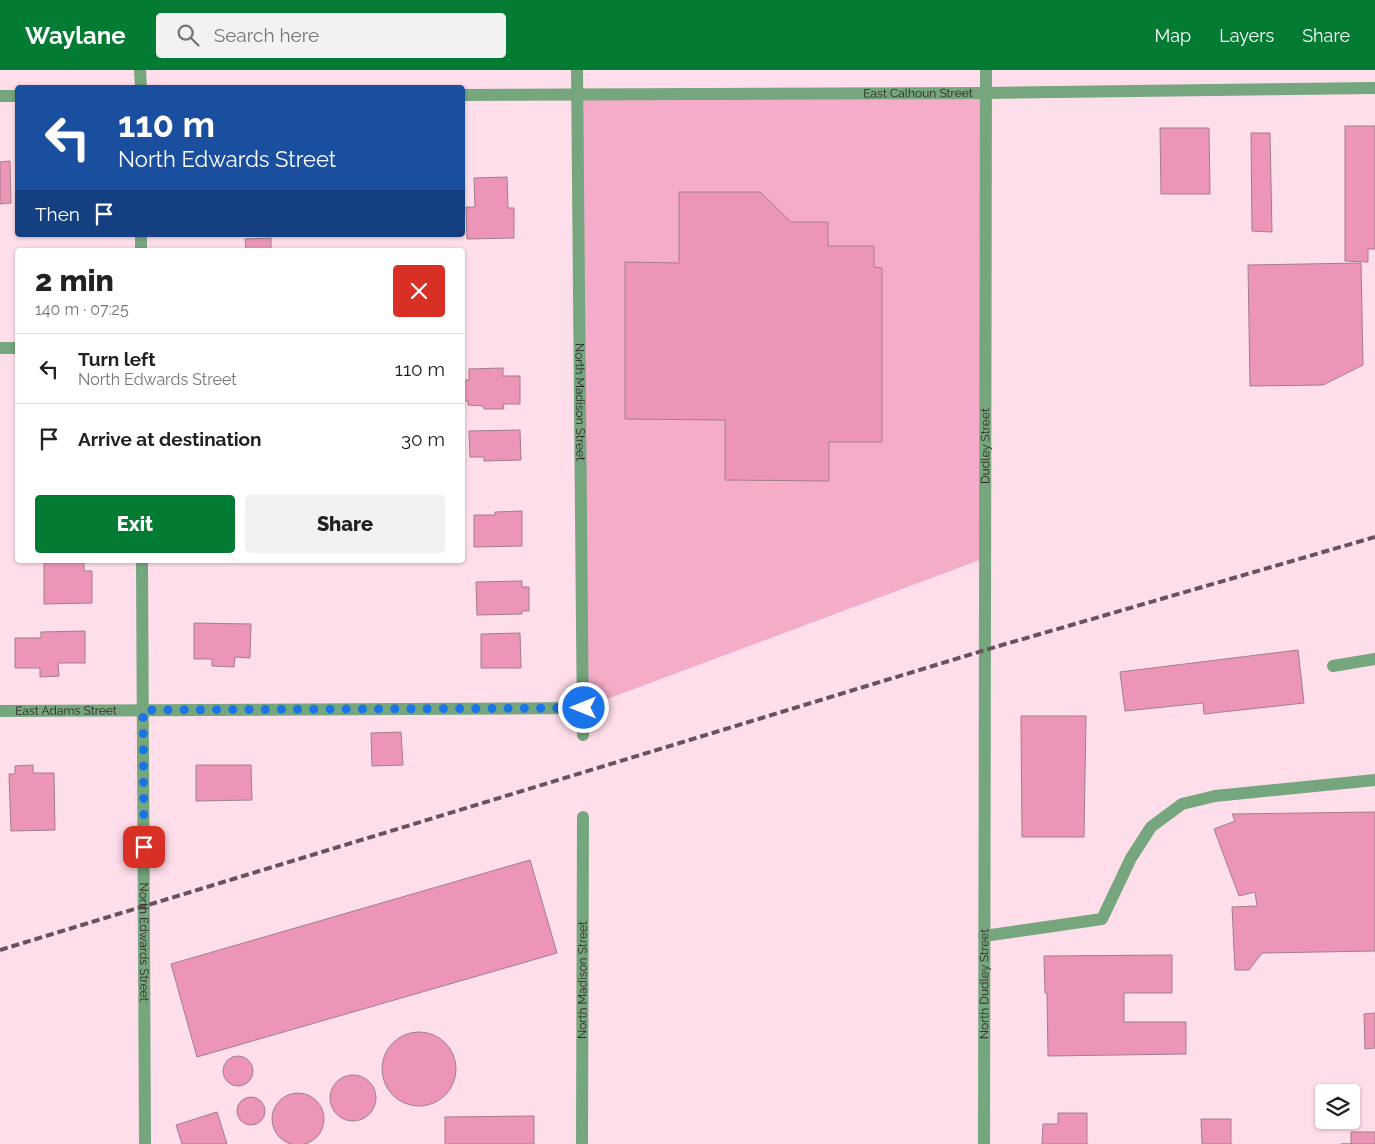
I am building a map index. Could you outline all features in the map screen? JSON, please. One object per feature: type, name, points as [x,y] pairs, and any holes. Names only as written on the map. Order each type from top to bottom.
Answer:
[{"type":"street","points":[[140,70],[140,85]]},
{"type":"street","name":"North Madison Street","points":[[577,70],[583,736]]},
{"type":"street","name":"Dudley Street","points":[[985,824],[986,70]]},
{"type":"street","name":"East Calhoun Street","points":[[465,95],[986,93],[1375,88]]},
{"type":"street","points":[[0,96],[15,96]]},
{"type":"street","points":[[0,348],[15,348]]},
{"type":"street","name":"North Edwards Street","points":[[142,563],[145,1144]]},
{"type":"street","points":[[1333,666],[1375,659]]},
{"type":"street","name":"East Adams Street","points":[[0,711],[584,708]]},
{"type":"street","points":[[984,936],[1102,919],[1131,858],[1151,826],[1182,804],[1215,796],[1375,780]]},
{"type":"street","name":"North Madison Street","points":[[582,1144],[583,817]]},
{"type":"street","name":"North Dudley Street","points":[[984,1144],[985,824]]},
{"type":"shaded area","points":[[986,93],[985,558],[583,708],[577,95]]},
{"type":"building","points":[[1345,126],[1375,126],[1375,249],[1368,249],[1368,262],[1345,261]]},
{"type":"building","points":[[1160,128],[1209,128],[1210,194],[1161,194]]},
{"type":"building","points":[[1251,133],[1270,133],[1272,232],[1252,231]]},
{"type":"building","points":[[10,161],[11,203],[0,204],[0,162]]},
{"type":"building","points":[[507,177],[508,208],[514,208],[514,238],[467,239],[466,207],[475,207],[474,178]]},
{"type":"building","points":[[679,192],[760,192],[791,222],[828,222],[828,246],[874,246],[874,267],[882,268],[882,442],[829,442],[829,481],[725,480],[725,420],[625,419],[625,262],[679,263]]},
{"type":"building","points":[[271,238],[271,248],[246,248],[245,239]]},
{"type":"building","points":[[1361,263],[1363,365],[1323,385],[1250,386],[1248,265]]},
{"type":"building","points":[[503,368],[503,376],[520,376],[520,404],[503,404],[504,409],[484,409],[483,406],[468,405],[468,401],[465,401],[465,380],[469,380],[469,369]]},
{"type":"building","points":[[520,430],[521,460],[484,461],[484,457],[470,457],[469,431]]},
{"type":"building","points":[[522,511],[522,546],[474,547],[474,515],[495,515],[495,512]]},
{"type":"building","points":[[44,563],[84,563],[84,571],[92,571],[92,603],[44,604]]},
{"type":"building","points":[[522,581],[522,587],[529,587],[529,611],[522,611],[522,614],[477,615],[476,582]]},
{"type":"building","points":[[194,623],[251,624],[250,658],[235,657],[234,667],[212,666],[212,659],[194,659]]},
{"type":"building","points":[[85,631],[85,663],[58,663],[59,676],[40,677],[40,668],[15,668],[15,638],[41,638],[41,632]]},
{"type":"building","points":[[520,633],[521,668],[481,668],[481,634]]},
{"type":"building","points":[[1298,650],[1304,703],[1204,714],[1203,703],[1125,711],[1120,672]]},
{"type":"building","points":[[1021,716],[1086,716],[1084,837],[1022,837]]},
{"type":"building","points":[[401,732],[403,765],[372,766],[371,733]]},
{"type":"building","points":[[33,765],[33,773],[54,773],[55,830],[11,831],[9,774],[15,774],[15,766]]},
{"type":"building","points":[[196,765],[251,765],[252,800],[196,801]]},
{"type":"building","points":[[1375,812],[1375,951],[1262,953],[1249,970],[1235,970],[1232,907],[1257,906],[1255,892],[1239,896],[1214,829],[1235,821],[1232,814]]},
{"type":"building","points":[[530,860],[557,953],[197,1057],[171,964]]},
{"type":"building","points":[[1172,955],[1172,993],[1124,993],[1124,1022],[1186,1022],[1186,1054],[1048,1056],[1047,993],[1045,993],[1044,956]]},
{"type":"building","points":[[1375,1013],[1375,1048],[1365,1049],[1364,1014]]},
{"type":"building","points":[[412,1032],[426,1032],[440,1038],[450,1048],[456,1062],[456,1076],[450,1090],[440,1100],[426,1106],[412,1106],[398,1100],[388,1090],[382,1076],[382,1062],[388,1048],[398,1038]]},
{"type":"building","points":[[238,1056],[248,1061],[253,1071],[248,1081],[238,1086],[228,1081],[223,1071],[228,1061]]},
{"type":"building","points":[[353,1075],[366,1079],[372,1085],[376,1098],[372,1111],[366,1117],[353,1121],[340,1117],[334,1111],[330,1098],[334,1085],[340,1079]]},
{"type":"building","points":[[298,1093],[308,1095],[316,1101],[322,1109],[324,1119],[322,1129],[316,1137],[308,1143],[298,1145],[288,1143],[280,1137],[274,1129],[272,1119],[274,1109],[280,1101],[288,1095]]},
{"type":"building","points":[[251,1097],[261,1101],[265,1111],[261,1121],[251,1125],[241,1121],[237,1111],[241,1101]]},
{"type":"building","points":[[217,1112],[227,1144],[182,1144],[176,1125]]},
{"type":"building","points":[[1058,1113],[1087,1113],[1087,1144],[1042,1144],[1043,1124],[1058,1124]]},
{"type":"building","points":[[534,1116],[534,1144],[445,1144],[445,1117]]},
{"type":"building","points":[[1201,1119],[1231,1119],[1231,1144],[1202,1144]]},
{"type":"building","points":[[1351,1132],[1375,1132],[1375,1144],[1351,1144]]},
{"type":"railway","points":[[0,950],[985,650],[1375,537]]},
{"type":"route","points":[[144,847],[143,710],[584,708]]}]
